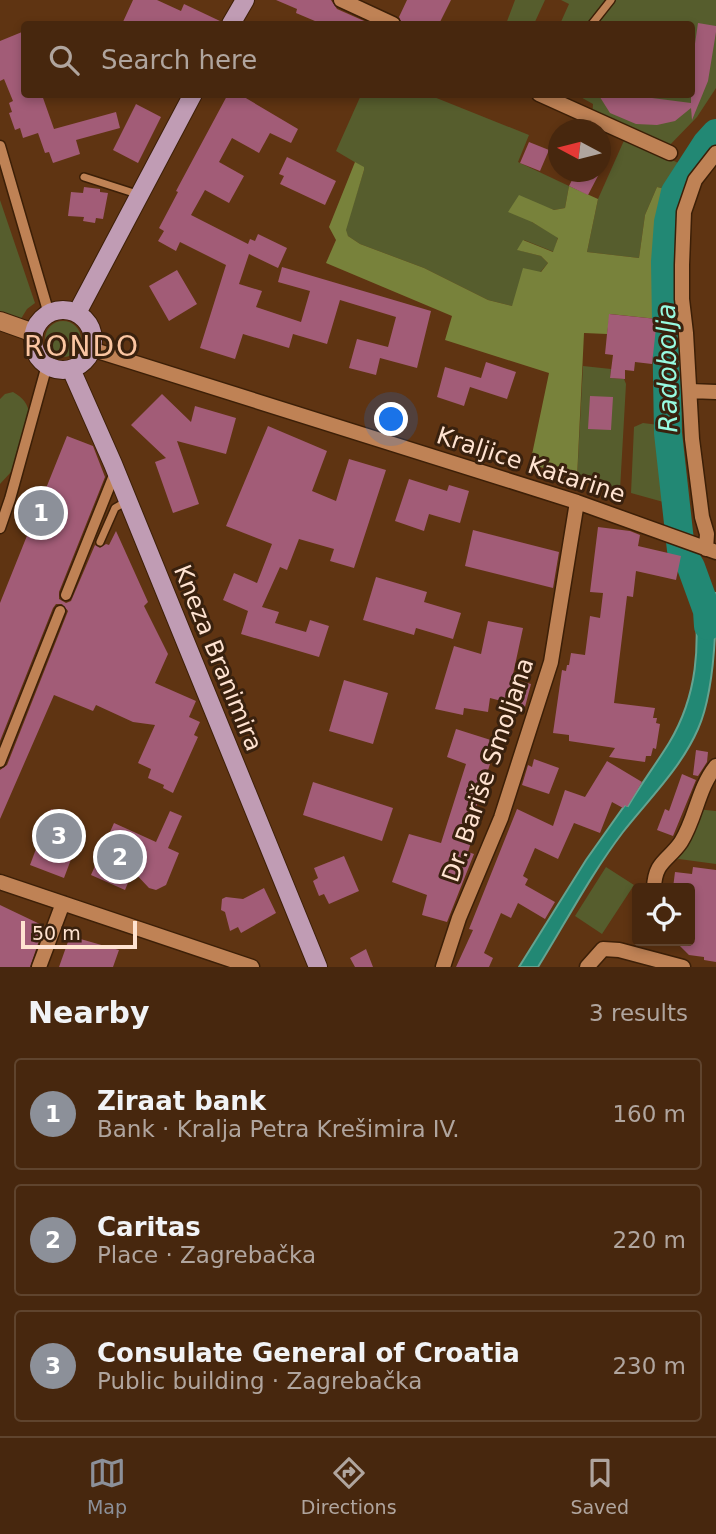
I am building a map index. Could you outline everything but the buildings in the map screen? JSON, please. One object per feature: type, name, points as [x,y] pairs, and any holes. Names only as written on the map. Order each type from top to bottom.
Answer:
[{"type":"main road","points":[[233,21],[244,0]]},
{"type":"main road","points":[[77,313],[191,98]]},
{"type":"main road","points":[[63,310],[77,313],[91,328],[93,342],[86,359],[71,369],[47,365],[34,347],[37,325],[49,314],[63,310]]},
{"type":"main road","points":[[0,321],[34,332]]},
{"type":"main road","name":"Kneza Branimira","points":[[71,369],[116,470],[317,967]]},
{"type":"street","points":[[341,0],[386,21]]},
{"type":"street","points":[[560,99],[670,153]]},
{"type":"street","points":[[0,146],[49,314]]},
{"type":"street","points":[[705,549],[707,534],[702,517],[692,439],[682,299],[684,212],[695,180],[716,153]]},
{"type":"street","name":"Kraljice Katarine","points":[[91,349],[577,502],[705,549]]},
{"type":"street","points":[[0,528],[47,365]]},
{"type":"street","points":[[690,391],[716,392]]},
{"type":"street","points":[[66,594],[116,470]]},
{"type":"street","name":"Dr. Bariše Smoljana","points":[[443,967],[459,918],[501,818],[551,662],[577,502]]},
{"type":"street","points":[[0,762],[60,611]]},
{"type":"street","points":[[655,883],[659,866],[683,839],[705,784],[716,766]]},
{"type":"street","points":[[0,882],[230,963],[252,967]]},
{"type":"street","points":[[39,967],[64,903]]},
{"type":"street","points":[[587,967],[603,949],[640,948],[683,967]]},
{"type":"lane","points":[[594,21],[611,0]]},
{"type":"lane","points":[[84,177],[140,195]]},
{"type":"lane","points":[[100,542],[115,508],[128,501]]},
{"type":"green space","points":[[515,0],[545,0],[535,21],[507,21]]},
{"type":"green space","points":[[561,0],[716,0],[716,88],[697,117],[665,150],[611,126],[611,119],[592,118],[593,104],[582,98],[695,98],[695,21],[561,21],[569,4]]},
{"type":"green space","points":[[360,98],[436,98],[529,135],[518,162],[548,176],[548,182],[560,182],[569,186],[565,208],[554,210],[540,205],[532,222],[558,237],[554,252],[524,240],[518,250],[541,256],[548,263],[512,306],[488,300],[424,268],[360,244],[348,236],[345,230],[363,167],[336,151]]},
{"type":"green space","points":[[626,136],[680,164],[669,190],[657,187],[645,215],[639,258],[587,252],[598,199],[606,182],[611,182],[611,170]]},
{"type":"green space","points":[[355,162],[364,167],[364,170],[346,230],[348,236],[360,244],[424,268],[488,300],[512,306],[523,268],[541,272],[548,263],[541,256],[517,250],[523,240],[553,252],[558,238],[532,222],[508,212],[519,195],[554,210],[565,208],[569,186],[598,199],[587,252],[639,258],[645,215],[657,187],[669,190],[656,270],[657,319],[610,314],[607,334],[584,333],[577,478],[530,464],[549,373],[445,340],[452,316],[326,263],[336,240],[329,227]]},
{"type":"green space","points":[[0,200],[35,303],[27,309],[19,322],[0,321]]},
{"type":"green space","name":"RONDO","points":[[63,321],[76,326],[81,339],[76,352],[63,357],[50,352],[45,339],[50,326]]},
{"type":"green space","points":[[583,366],[611,369],[610,378],[624,379],[626,384],[620,490],[577,478]]},
{"type":"green space","points":[[13,392],[25,402],[29,416],[11,472],[0,484],[0,399]]},
{"type":"green space","points":[[643,423],[659,425],[667,503],[631,493],[634,427]]},
{"type":"green space","points":[[695,809],[716,811],[716,864],[679,859],[669,862]]},
{"type":"green space","points":[[606,867],[632,884],[632,888],[602,934],[575,916]]},
{"type":"water","points":[[694,591],[716,593],[711,680],[698,729],[674,770],[600,864],[538,967],[519,967],[586,860],[625,805],[628,806],[679,725],[695,669],[697,631]]},
{"type":"waterway","name":"Radobolja","points":[[708,626],[707,611],[691,567],[681,550],[668,433],[665,262],[668,222],[675,192],[716,133]]},
{"type":"place","name":"Ziraat bank","points":[[41,513]]},
{"type":"place","name":"Consulate General of Croatia","points":[[59,836]]},
{"type":"place","name":"Caritas","points":[[120,857]]},
{"type":"district","name":"RONDO","points":[[82,346]]}]
